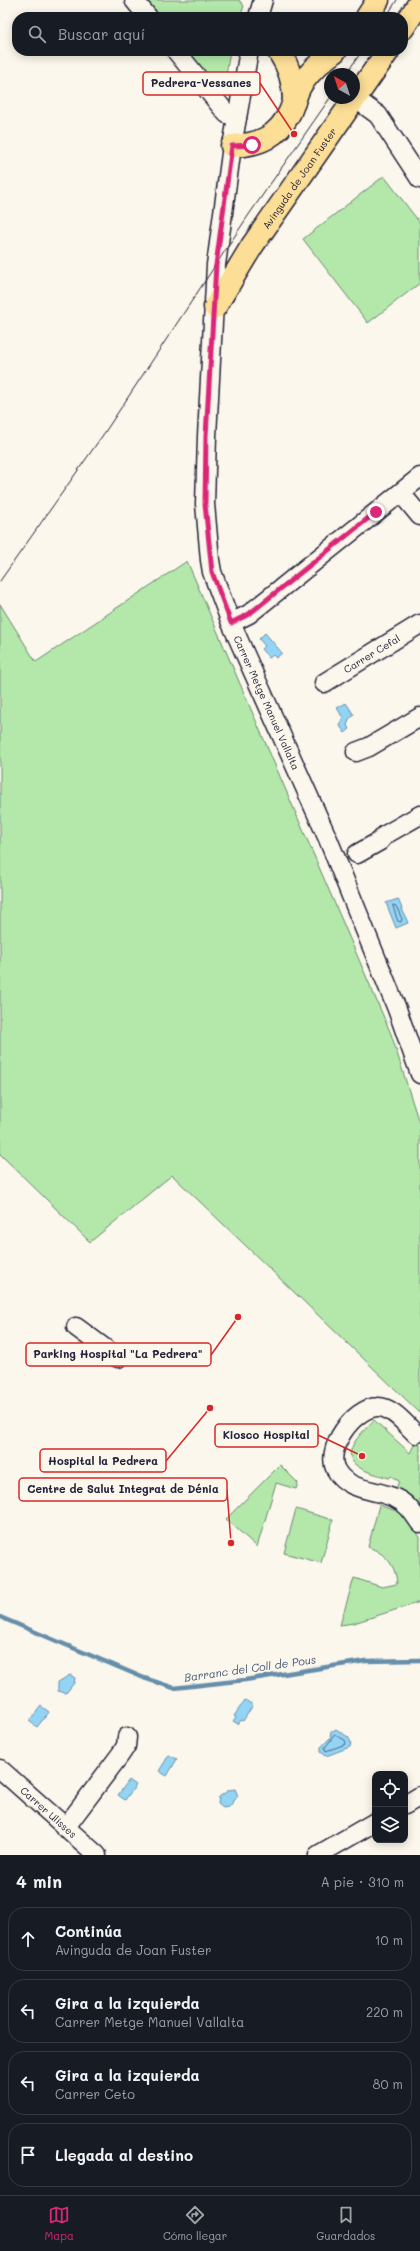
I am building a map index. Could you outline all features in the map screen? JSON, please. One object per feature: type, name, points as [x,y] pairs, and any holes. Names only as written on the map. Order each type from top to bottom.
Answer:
[{"type":"main road","points":[[370,12],[378,0]]},
{"type":"main road","points":[[408,20],[420,2]]},
{"type":"main road","points":[[281,56],[290,70],[294,102]]},
{"type":"main road","points":[[286,56],[328,57]]},
{"type":"main road","name":"Avinguda de Joan Fuster","points":[[360,93],[385,56]]},
{"type":"main road","points":[[232,146],[252,145],[268,139],[282,124],[302,83],[328,57]]},
{"type":"main road","name":"Avinguda de Joan Fuster","points":[[215,307],[252,246],[352,104]]},
{"type":"street","points":[[134,0],[144,12]]},
{"type":"street","points":[[259,12],[263,0]]},
{"type":"street","points":[[180,56],[227,114],[237,118]]},
{"type":"street","name":"Carrer Metge Manuel Vallalta","points":[[248,56],[232,146],[216,265],[215,307],[206,436],[206,529],[212,572],[231,623],[328,839],[414,1037],[420,1074]]},
{"type":"street","points":[[360,102],[378,115],[420,180]]},
{"type":"street","points":[[231,623],[249,614],[420,477]]},
{"type":"street","points":[[401,493],[420,516]]},
{"type":"street","name":"Carrer Cefal","points":[[324,683],[420,624]]},
{"type":"street","points":[[356,752],[369,747],[420,717]]},
{"type":"street","points":[[357,854],[380,841],[385,835],[420,815]]},
{"type":"street","points":[[76,1327],[118,1358]]},
{"type":"street","points":[[416,1434],[388,1409],[378,1407],[368,1409],[360,1414],[343,1434],[332,1454],[332,1461],[340,1477],[349,1484],[395,1498],[409,1507],[420,1523]]},
{"type":"street","points":[[65,1828],[120,1756],[126,1746],[126,1737]]},
{"type":"street","name":"Carrer Ulisses","points":[[0,1769],[97,1855]]},
{"type":"street","points":[[408,1803],[420,1796]]},
{"type":"street","points":[[318,1855],[372,1824]]},
{"type":"green space","points":[[141,0],[239,0],[244,6],[242,12],[151,12]]},
{"type":"green space","points":[[186,56],[229,56],[222,100]]},
{"type":"green space","points":[[384,176],[420,223],[420,283],[368,323],[303,239]]},
{"type":"green space","points":[[187,561],[391,1034],[420,1126],[420,1413],[172,1175],[90,1242],[0,1154],[0,604],[36,662]]},
{"type":"green space","points":[[374,1420],[410,1453],[416,1441],[420,1445],[420,1508],[410,1495],[396,1489],[399,1481],[391,1476],[389,1478],[364,1470],[357,1466],[352,1460],[350,1454],[355,1442]]},
{"type":"green space","points":[[280,1465],[298,1483],[296,1489],[276,1483],[257,1547],[226,1519]]},
{"type":"green space","points":[[379,1505],[402,1513],[420,1537],[420,1602],[354,1623],[340,1625],[354,1578],[382,1587],[397,1584],[392,1566],[384,1556],[368,1547]]},
{"type":"green space","points":[[296,1509],[333,1520],[321,1563],[284,1553]]},
{"type":"water","points":[[265,633],[282,653],[276,658],[273,655],[269,658],[261,649],[265,646],[259,639]]},
{"type":"water","points":[[346,703],[354,715],[349,719],[347,726],[350,729],[345,733],[340,726],[343,718],[337,708]]},
{"type":"water","points":[[398,899],[408,923],[396,928],[386,903]]},
{"type":"water","points":[[70,1675],[75,1678],[74,1683],[66,1693],[58,1691],[58,1682]]},
{"type":"water","points":[[245,1700],[253,1705],[243,1721],[241,1720],[238,1724],[233,1721],[236,1717],[234,1716]]},
{"type":"water","points":[[41,1706],[49,1712],[37,1727],[29,1721]]},
{"type":"water","points":[[336,1729],[348,1737],[351,1742],[350,1747],[326,1756],[321,1752],[321,1747],[330,1738],[331,1732]]},
{"type":"water","points":[[169,1755],[177,1759],[167,1776],[159,1771]]},
{"type":"water","points":[[129,1780],[136,1785],[125,1800],[118,1795]]},
{"type":"water","points":[[235,1789],[238,1796],[229,1807],[223,1808],[218,1804],[219,1797],[229,1790]]},
{"type":"waterway","name":"Barranc del Coll de Pous","points":[[0,1617],[144,1678],[174,1688],[245,1680],[365,1661],[420,1660]]},
{"type":"tram line","points":[[389,12],[397,0]]},
{"type":"tram line","points":[[350,68],[359,56]]},
{"type":"tram line","points":[[0,581],[105,432],[248,216],[326,104]]},
{"type":"place","name":"Pedrera-Vessanes","points":[[294,134]]},
{"type":"place","name":"Parking Hospital \"La Pedrera\"","points":[[238,1317]]},
{"type":"place","name":"Hospital la Pedrera","points":[[210,1408]]},
{"type":"place","name":"Kiosco Hospital","points":[[362,1456]]},
{"type":"place","name":"Centre de Salut Integrat de Dénia","points":[[231,1543]]},
{"type":"route","points":[[252,145],[232,146],[216,265],[215,307],[206,436],[205,504],[208,547],[212,572],[231,623],[249,614],[376,512]]}]
